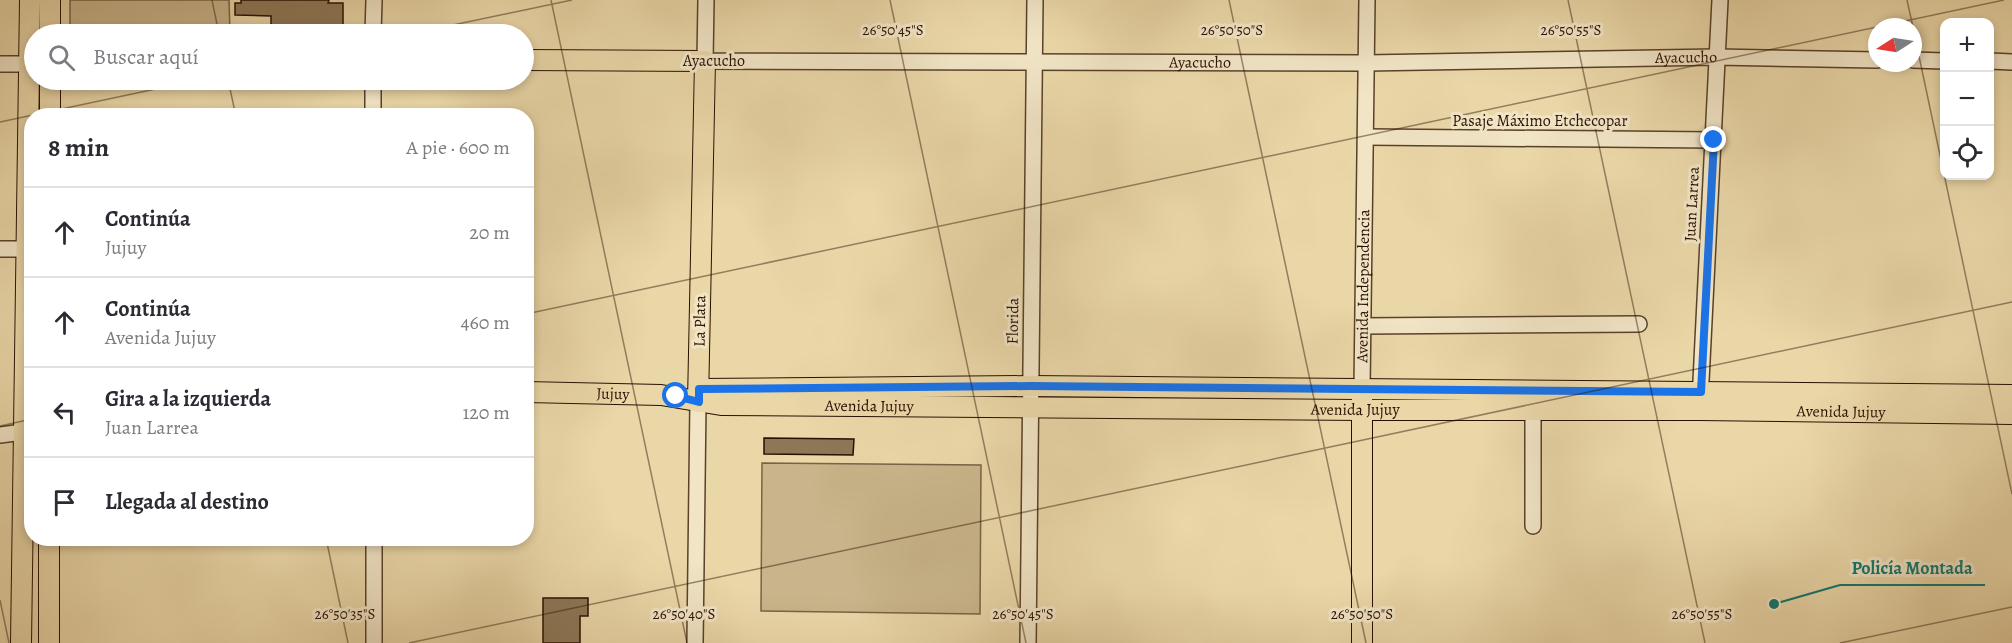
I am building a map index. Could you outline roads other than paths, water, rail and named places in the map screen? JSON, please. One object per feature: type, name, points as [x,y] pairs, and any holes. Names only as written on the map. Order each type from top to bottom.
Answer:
[{"type":"main road","points":[[30,0],[31,24]]},
{"type":"main road","points":[[50,0],[50,24]]},
{"type":"main road","name":"Ayacucho","points":[[534,60],[705,61]]},
{"type":"main road","name":"La Plata","points":[[699,396],[705,61]]},
{"type":"main road","points":[[30,108],[31,90]]},
{"type":"main road","points":[[50,90],[50,108]]},
{"type":"main road","name":"Avenida Jujuy","points":[[699,396],[1030,386],[1362,388],[2012,414]]},
{"type":"main road","name":"Avenida Independencia","points":[[1362,388],[1362,643]]},
{"type":"main road","name":"Jujuy","points":[[534,392],[699,396]]},
{"type":"main road","name":"Avenida Jujuy","points":[[699,396],[721,405],[1533,410],[1700,401],[2012,395]]},
{"type":"main road","points":[[21,643],[24,535]]},
{"type":"main road","points":[[48,546],[49,643]]},
{"type":"street","points":[[373,24],[374,0]]},
{"type":"street","name":"La Plata","points":[[705,61],[706,0]]},
{"type":"street","name":"Florida","points":[[1028,643],[1035,0]]},
{"type":"street","name":"Avenida Independencia","points":[[1362,388],[1367,0]]},
{"type":"street","name":"Juan Larrea","points":[[1700,401],[1720,0]]},
{"type":"street","name":"Ayacucho","points":[[705,61],[1366,63],[1717,57],[1868,60]]},
{"type":"street","points":[[1922,60],[1940,61]]},
{"type":"street","points":[[1994,61],[2012,62]]},
{"type":"street","points":[[0,64],[24,63]]},
{"type":"street","points":[[373,90],[373,108]]},
{"type":"street","name":"Pasaje Máximo Etchecopar","points":[[1366,137],[1714,140]]},
{"type":"street","points":[[0,249],[24,249]]},
{"type":"street","points":[[1363,326],[1639,324]]},
{"type":"street","name":"La Plata","points":[[695,643],[699,396]]},
{"type":"street","points":[[1533,410],[1533,526]]},
{"type":"street","points":[[0,435],[24,428]]},
{"type":"street","points":[[374,546],[374,643]]},
{"type":"place","name":"Policía Montada","points":[[1774,604]]}]
